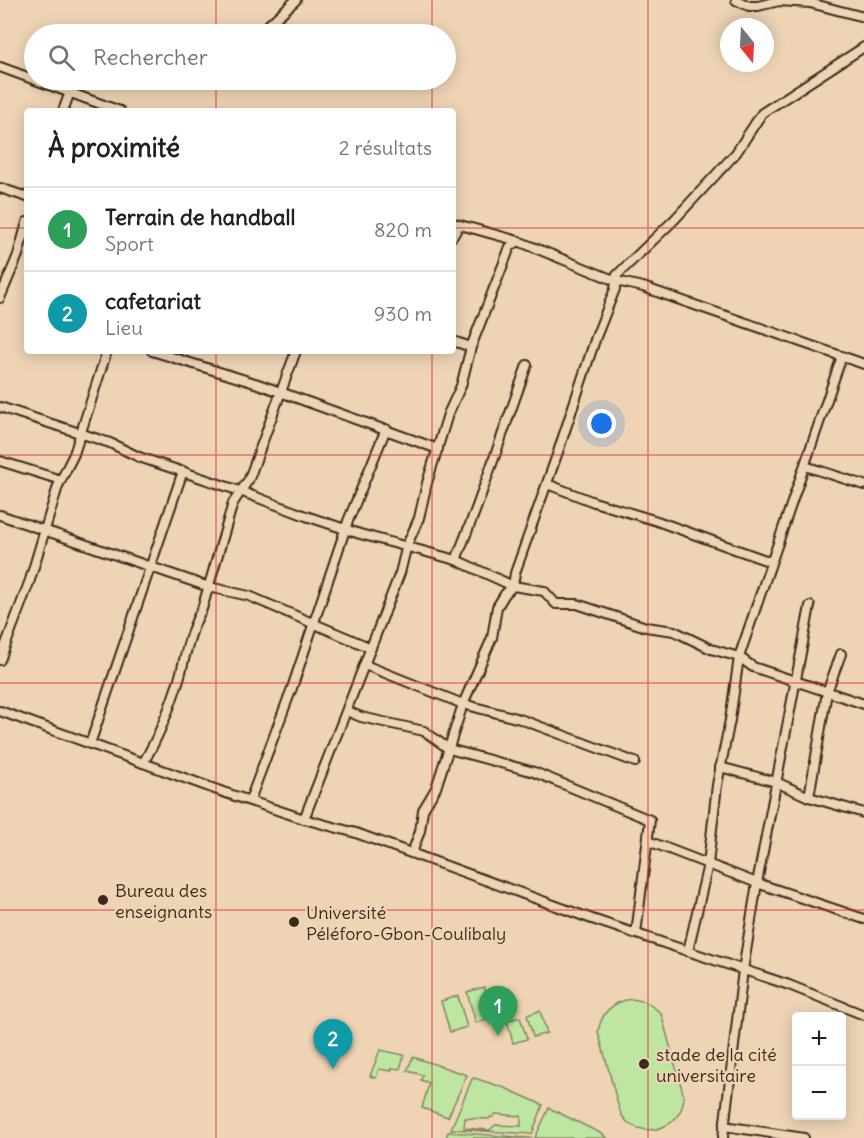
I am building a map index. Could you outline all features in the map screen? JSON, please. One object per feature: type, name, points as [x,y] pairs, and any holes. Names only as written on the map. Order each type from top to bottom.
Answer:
[{"type":"street","points":[[269,24],[296,0]]},
{"type":"street","points":[[736,0],[749,6],[779,1],[810,3],[864,17]]},
{"type":"street","points":[[412,853],[420,831],[423,810],[436,788],[463,704],[492,638],[497,608],[513,586],[515,573],[615,289],[617,275],[674,220],[736,153],[762,113],[864,47]]},
{"type":"street","points":[[0,67],[24,76]]},
{"type":"street","points":[[64,90],[112,108]]},
{"type":"street","points":[[64,108],[70,92]]},
{"type":"street","points":[[0,188],[24,197]]},
{"type":"street","points":[[456,224],[518,241],[616,281],[643,287],[864,364]]},
{"type":"street","points":[[1,295],[18,255],[24,233]]},
{"type":"street","points":[[304,819],[400,573],[407,545],[419,518],[448,414],[461,386],[471,347],[510,247],[518,241]]},
{"type":"street","points":[[456,342],[471,347]]},
{"type":"street","points":[[0,660],[30,580],[61,480],[74,454],[106,354]]},
{"type":"street","points":[[172,354],[438,448]]},
{"type":"street","points":[[143,763],[153,747],[179,679],[194,623],[202,609],[233,503],[249,479],[295,354]]},
{"type":"street","points":[[688,951],[708,864],[717,785],[730,720],[739,657],[842,356]]},
{"type":"street","points":[[456,560],[527,365]]},
{"type":"street","points":[[0,407],[110,442],[139,457],[347,530],[456,560],[513,586],[544,591],[556,604],[577,604],[646,627],[674,631],[711,649],[739,657],[753,667],[864,704]]},
{"type":"street","points":[[250,800],[315,623],[347,530],[348,521],[386,429]]},
{"type":"street","points":[[0,461],[61,480]]},
{"type":"street","points":[[805,466],[864,485]]},
{"type":"street","points":[[90,744],[183,471]]},
{"type":"street","points":[[547,484],[771,562]]},
{"type":"street","points":[[0,515],[208,587],[249,596],[372,648]]},
{"type":"street","points":[[723,1138],[743,970],[757,883],[810,606]]},
{"type":"street","points":[[809,797],[827,692],[841,654]]},
{"type":"street","points":[[365,665],[463,704],[520,719],[635,762]]},
{"type":"street","points":[[0,711],[304,819],[356,833],[636,934],[789,985],[864,1015]]},
{"type":"street","points":[[347,711],[361,717],[424,731],[449,749],[534,772],[650,820],[636,934]]},
{"type":"street","points":[[720,767],[776,782],[809,797],[864,813]]},
{"type":"street","points":[[648,841],[757,883],[864,919]]},
{"type":"street","points":[[724,1126],[804,1138]]},
{"type":"green space","points":[[484,987],[493,1017],[476,1023],[467,992]]},
{"type":"green space","points":[[458,996],[467,1027],[450,1032],[441,1001]]},
{"type":"green space","points":[[632,999],[646,1002],[661,1013],[684,1097],[676,1118],[660,1128],[642,1129],[631,1125],[621,1114],[598,1032],[602,1019],[609,1009],[619,1002]]},
{"type":"green space","points":[[540,1011],[547,1033],[533,1037],[527,1015]]},
{"type":"green space","points":[[520,1017],[527,1039],[513,1043],[507,1021]]},
{"type":"green space","points":[[380,1050],[404,1055],[400,1069],[392,1068],[391,1071],[379,1069],[376,1078],[370,1076]]},
{"type":"green space","points":[[413,1057],[467,1075],[448,1117],[422,1108],[429,1083],[421,1080],[423,1075],[407,1071]]},
{"type":"green space","points":[[472,1079],[505,1088],[543,1105],[532,1134],[451,1129]],"holes":[[[495,1114],[521,1116],[521,1126],[495,1125],[490,1130],[464,1128],[465,1118],[489,1119]]]},
{"type":"green space","points":[[549,1108],[602,1134],[607,1138],[535,1138]]},
{"type":"green space","points":[[448,1132],[530,1138],[446,1138]]},
{"type":"place","name":"Bureau des enseignants","points":[[103,900]]},
{"type":"place","name":"Université Péléforo-Gbon-Coulibaly","points":[[294,922]]},
{"type":"place","name":"Terrain de handball","points":[[498,1036]]},
{"type":"place","name":"stade de la cité universitaire","points":[[644,1064]]},
{"type":"place","name":"cafetariat","points":[[333,1069]]}]
